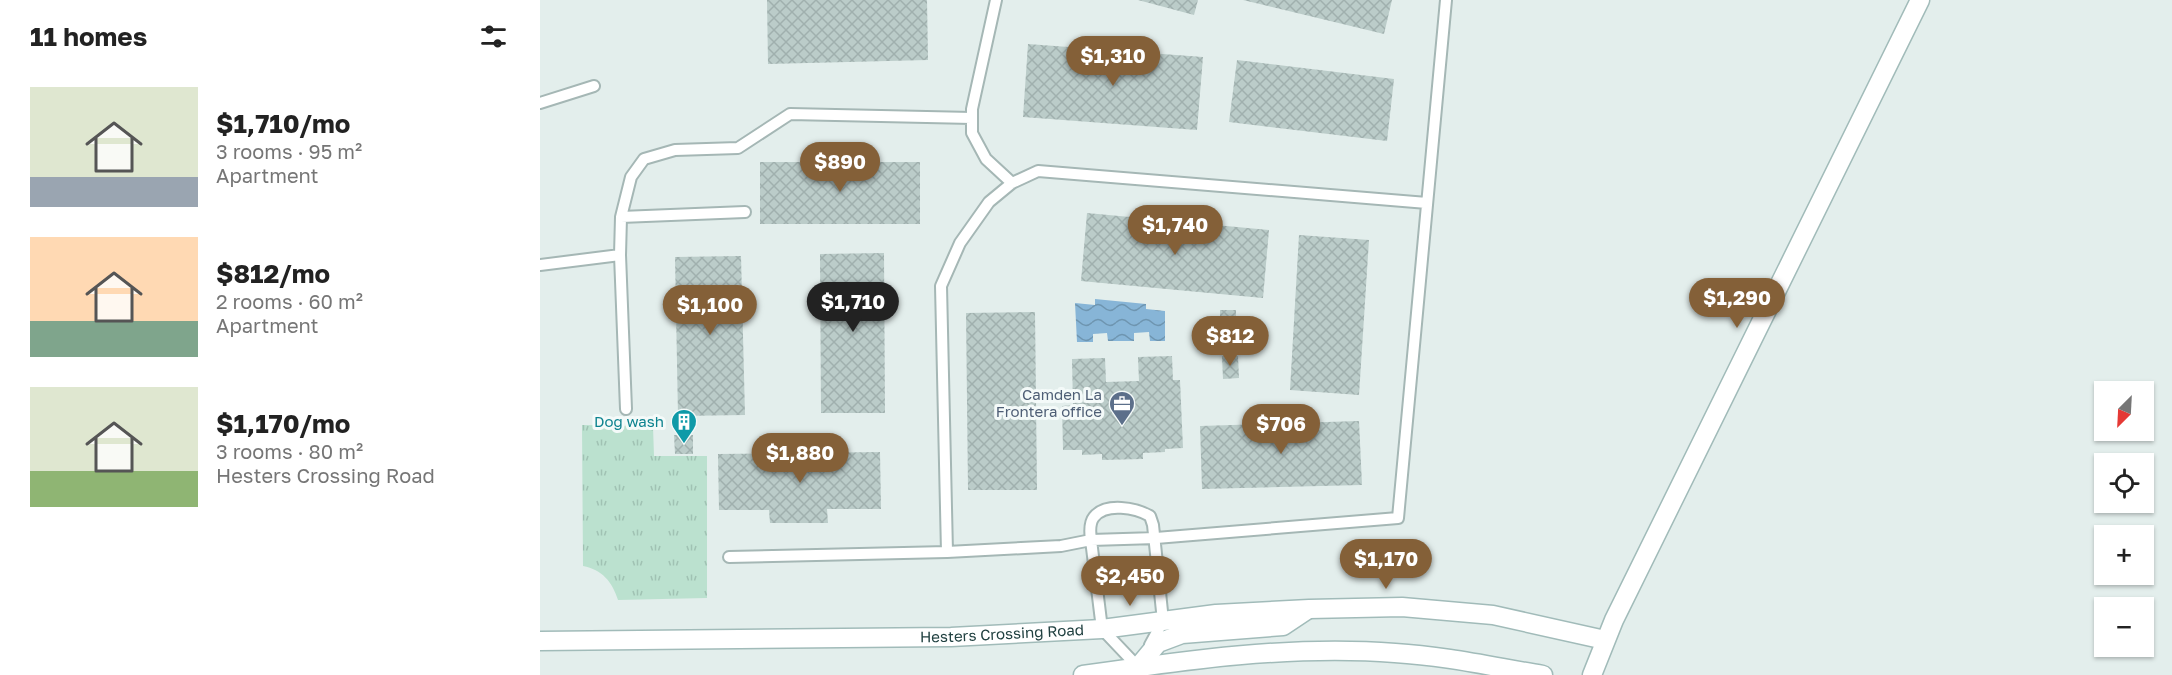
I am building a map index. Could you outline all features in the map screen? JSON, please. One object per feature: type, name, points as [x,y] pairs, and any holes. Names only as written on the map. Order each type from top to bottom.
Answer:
[{"type":"street","points":[[1592,675],[1605,640],[1920,0]]},
{"type":"street","name":"Hesters Crossing Road","points":[[540,641],[951,638],[1102,629],[1216,614],[1402,607],[1493,615],[1605,640]]},
{"type":"street","points":[[1138,667],[1158,643],[1182,634],[1283,626],[1309,609]]},
{"type":"street","points":[[1083,675],[1220,656],[1310,651],[1392,652],[1543,675]]},
{"type":"lane","points":[[996,0],[972,109],[972,133],[986,159],[1012,183]]},
{"type":"lane","points":[[729,557],[947,552],[1061,546],[1090,540],[1156,538],[1398,518],[1446,0]]},
{"type":"lane","points":[[540,103],[594,86]]},
{"type":"lane","points":[[626,409],[620,255],[621,217],[631,177],[644,159],[675,150],[738,148],[789,114],[972,118]]},
{"type":"lane","points":[[947,552],[941,286],[960,243],[990,202],[1012,183],[1038,171],[1427,203]]},
{"type":"lane","points":[[621,217],[745,212]]},
{"type":"lane","points":[[540,265],[620,255]]},
{"type":"lane","points":[[1128,507],[1150,516],[1156,538],[1163,621],[1138,667],[1102,629],[1090,540],[1090,528],[1095,516],[1117,508],[1128,507]]},
{"type":"green space","points":[[582,425],[653,426],[654,456],[707,456],[707,598],[618,600],[613,587],[605,577],[596,570],[583,566]]},
{"type":"water","points":[[1095,299],[1146,304],[1146,309],[1165,311],[1165,341],[1150,341],[1149,332],[1134,333],[1134,341],[1108,341],[1107,333],[1093,334],[1093,342],[1077,342],[1075,303],[1095,305]]},
{"type":"building","points":[[767,0],[927,0],[928,60],[768,64]]},
{"type":"building","points":[[1138,0],[1198,0],[1194,15]]},
{"type":"building","points":[[1243,0],[1392,0],[1384,34]]},
{"type":"building","points":[[1028,44],[1203,57],[1197,130],[1023,117]]},
{"type":"building","points":[[1237,60],[1394,79],[1387,141],[1229,122]]},
{"type":"building","points":[[760,162],[920,162],[920,224],[760,224]]},
{"type":"building","points":[[1087,213],[1269,230],[1263,298],[1081,281]]},
{"type":"building","points":[[1299,235],[1369,240],[1359,395],[1290,390]]},
{"type":"building","points":[[884,253],[885,413],[821,413],[820,254]]},
{"type":"building","points":[[741,256],[745,415],[678,416],[675,257]]},
{"type":"building","points":[[1220,310],[1236,310],[1236,333],[1220,333]]},
{"type":"building","points":[[1035,312],[1037,490],[968,490],[966,313]]},
{"type":"building","name":"Camden La Frontera office","points":[[1172,356],[1173,380],[1180,380],[1183,448],[1143,453],[1143,459],[1102,460],[1102,454],[1082,455],[1082,450],[1063,450],[1062,406],[1073,405],[1072,359],[1105,358],[1106,382],[1139,381],[1138,357]]},
{"type":"building","points":[[1222,356],[1238,356],[1239,378],[1223,379]]},
{"type":"building","points":[[1359,421],[1362,485],[1202,489],[1200,426]]},
{"type":"building","name":"Dog wash","points":[[674,435],[693,435],[693,454],[675,454]]},
{"type":"building","points":[[880,452],[881,509],[827,509],[828,523],[770,523],[769,510],[719,510],[718,454]]},
{"type":"place","name":"Camden La Frontera office","points":[[1122,427]]},
{"type":"place","name":"Dog wash","points":[[684,445]]}]
